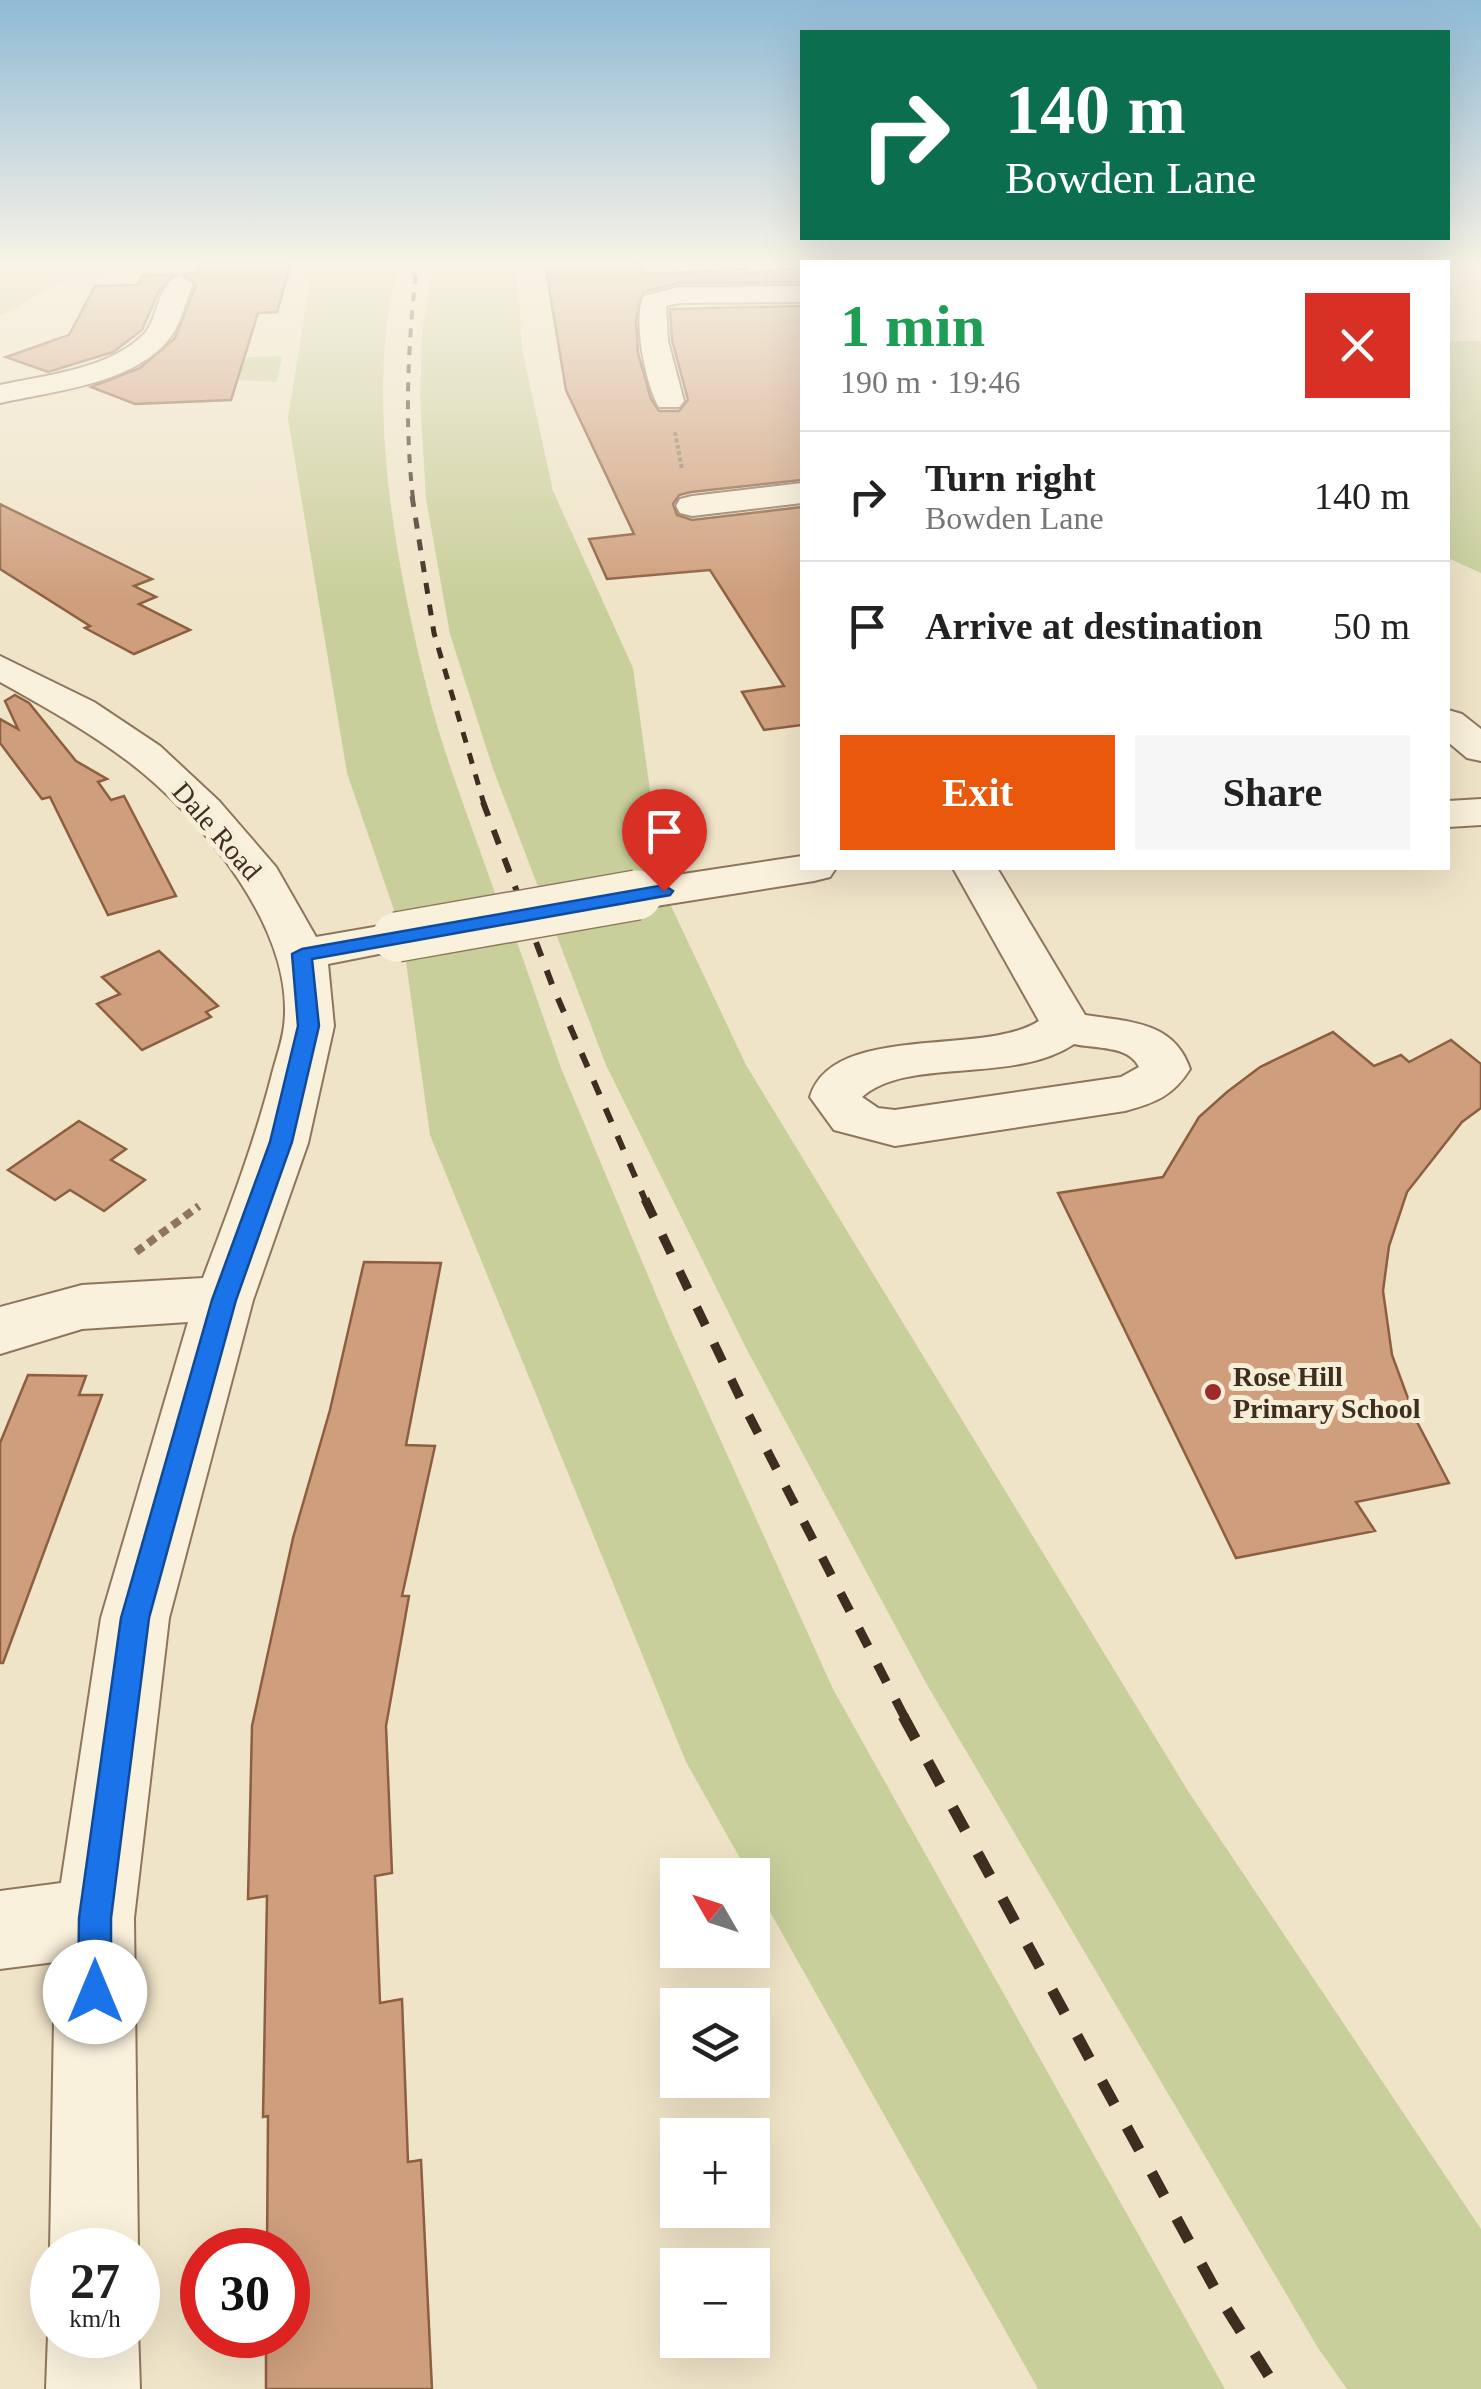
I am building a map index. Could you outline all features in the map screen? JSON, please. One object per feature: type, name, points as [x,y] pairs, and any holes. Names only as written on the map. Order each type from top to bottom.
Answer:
[{"type":"street","points":[[0,394],[70,374]]},
{"type":"street","points":[[663,374],[667,394],[697,384]]},
{"type":"street","points":[[693,507],[800,493]]},
{"type":"street","name":"Dale Road","points":[[0,667],[80,710],[146,755],[204,810],[260,876],[302,954],[309,1026],[281,1142],[224,1300],[135,1618],[95,1918],[94,2228]]},
{"type":"street","points":[[1450,724],[1481,749]]},
{"type":"street","points":[[1450,814],[1481,812]]},
{"type":"street","points":[[302,954],[801,870]]},
{"type":"street","points":[[976,870],[1064,1021],[1152,1045],[1164,1057],[1165,1069],[1158,1080],[1125,1094],[895,1128],[869,1125],[840,1108],[836,1096],[839,1086],[869,1070],[1025,1047],[1055,1038],[1064,1021]]},
{"type":"street","points":[[0,1331],[64,1309],[112,1302],[224,1300]]},
{"type":"street","points":[[0,1930],[95,1918]]},
{"type":"street","points":[[93,2389],[94,2358]]},
{"type":"path","points":[[667,394],[693,507]]},
{"type":"path","points":[[120,1260],[202,1204],[281,1142]]},
{"type":"green space","points":[[217,374],[278,374],[277,382],[231,380]]},
{"type":"green space","points":[[295,374],[384,374],[387,474],[414,636],[450,767],[498,902],[397,919],[347,773],[288,418]]},
{"type":"green space","points":[[421,374],[528,374],[553,491],[633,668],[664,891],[746,1065],[1188,1791],[1481,2229],[1481,2389],[1347,2389],[1318,2348],[926,1683],[746,1348],[606,1065],[492,766],[450,634],[426,499]]},
{"type":"green space","points":[[1450,374],[1481,374],[1481,573],[1450,559]]},
{"type":"green space","points":[[515,936],[561,1068],[670,1328],[833,1689],[1225,2389],[1038,2389],[770,1912],[770,1858],[740,1858],[686,1762],[430,1135],[405,955]]},
{"type":"building","points":[[123,374],[239,374],[231,400],[135,404],[91,387]]},
{"type":"building","points":[[563,374],[644,374],[659,411],[679,411],[688,400],[681,374],[800,374],[800,480],[691,492],[679,495],[673,504],[677,515],[692,520],[800,507],[800,725],[764,730],[742,692],[784,686],[710,570],[607,579],[589,539],[634,534],[566,390]]},
{"type":"building","points":[[0,504],[152,579],[134,586],[156,597],[139,604],[190,630],[134,654],[85,628],[90,626],[0,569]]},
{"type":"building","points":[[15,695],[29,703],[76,761],[107,779],[98,782],[111,800],[124,796],[176,896],[108,915],[50,797],[42,799],[0,743],[0,719],[18,729],[5,701]]},
{"type":"building","points":[[159,951],[218,1006],[206,1012],[211,1017],[142,1050],[97,1004],[120,994],[102,977]]},
{"type":"building","points":[[1333,1032],[1374,1066],[1401,1055],[1409,1062],[1451,1040],[1481,1064],[1481,1108],[1462,1122],[1407,1192],[1389,1246],[1383,1291],[1392,1355],[1416,1420],[1449,1483],[1356,1502],[1375,1531],[1236,1558],[1058,1193],[1163,1177],[1199,1117],[1227,1092],[1260,1067]]},
{"type":"building","points":[[79,1121],[126,1149],[111,1160],[145,1180],[104,1211],[70,1190],[55,1200],[8,1170]]},
{"type":"building","points":[[364,1262],[441,1263],[406,1445],[435,1446],[402,1596],[409,1596],[386,1726],[392,1873],[375,1876],[380,2003],[402,1999],[408,2162],[421,2160],[432,2389],[266,2389],[266,2358],[310,2358],[310,2228],[267,2228],[268,2116],[263,2117],[267,1896],[248,1899],[252,1726],[293,1538],[330,1410]]},
{"type":"building","points":[[28,1375],[86,1376],[79,1395],[102,1395],[0,1663],[0,1443]]},
{"type":"railway","points":[[408,374],[413,499]]},
{"type":"railway","points":[[412,496],[434,633],[484,804]]},
{"type":"railway","points":[[483,802],[553,987],[646,1202]]},
{"type":"railway","points":[[645,1199],[743,1404],[905,1718]]},
{"type":"railway","points":[[903,1716],[1221,2300],[1277,2389]]},
{"type":"place","name":"Rose Hill Primary School","points":[[1213,1392]]},
{"type":"route","points":[[95,1992],[95,1918],[135,1618],[224,1300],[281,1142],[309,1026],[302,954],[664,891]]}]
